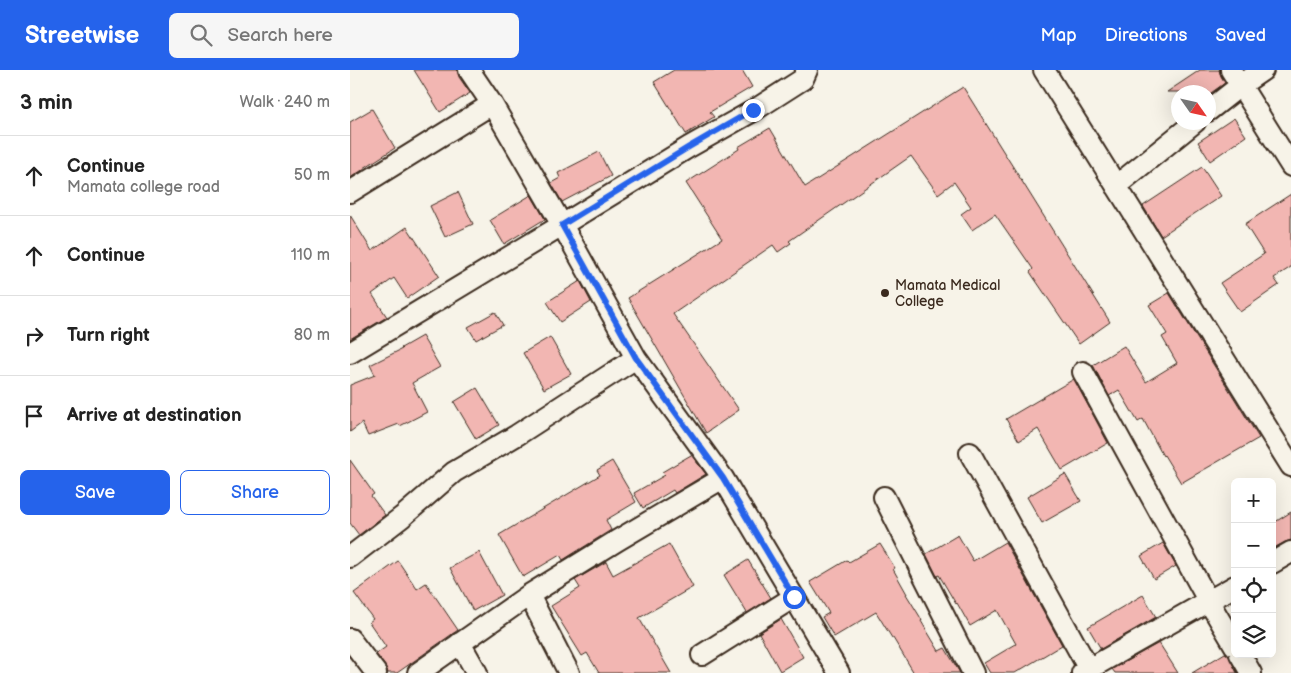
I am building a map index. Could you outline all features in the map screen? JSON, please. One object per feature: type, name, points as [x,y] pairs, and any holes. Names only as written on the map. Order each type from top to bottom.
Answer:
[{"type":"street","points":[[469,70],[492,104],[636,358],[723,478],[839,673]]},
{"type":"street","points":[[350,353],[778,95],[802,79],[807,70]]},
{"type":"street","points":[[1044,70],[1291,466]]},
{"type":"street","points":[[1216,102],[1236,78],[1263,70]]},
{"type":"street","points":[[1236,78],[1291,166]]},
{"type":"street","points":[[350,192],[492,104]]},
{"type":"street","points":[[1116,186],[1185,130]]},
{"type":"street","points":[[350,557],[402,517],[454,472],[524,430],[636,358]]},
{"type":"street","points":[[1082,372],[1231,639]]},
{"type":"street","points":[[970,453],[1087,672],[1231,588]]},
{"type":"street","points":[[418,673],[530,595],[723,478]]},
{"type":"street","points":[[884,497],[973,673]]},
{"type":"street","points":[[1276,561],[1291,552]]},
{"type":"street","points":[[530,595],[569,673]]},
{"type":"street","points":[[702,654],[794,597]]},
{"type":"street","points":[[350,639],[376,673]]},
{"type":"street","points":[[460,643],[477,673]]},
{"type":"street","points":[[1242,658],[1251,673]]},
{"type":"building","points":[[414,70],[457,70],[459,77],[470,93],[440,112]]},
{"type":"building","points":[[674,70],[742,70],[752,87],[710,112],[714,117],[686,134],[654,82]]},
{"type":"building","points":[[1200,70],[1219,70],[1225,83],[1216,89],[1216,85],[1178,85]]},
{"type":"building","points":[[963,87],[1110,322],[1079,344],[1030,272],[1033,269],[995,214],[972,230],[961,214],[971,207],[954,182],[938,194],[911,156],[789,241],[791,243],[778,252],[773,245],[673,314],[739,410],[706,433],[628,298],[722,239],[686,183],[739,149],[738,147],[770,128],[805,187]]},
{"type":"building","points":[[372,109],[395,148],[350,178],[350,122]]},
{"type":"building","points":[[1234,118],[1246,136],[1210,161],[1198,142]]},
{"type":"building","points":[[599,152],[611,176],[562,202],[551,183],[560,178],[558,173]]},
{"type":"building","points":[[1202,167],[1221,196],[1161,236],[1143,206]]},
{"type":"building","points":[[458,192],[473,224],[445,237],[430,206]]},
{"type":"building","points":[[1291,194],[1291,267],[1274,278],[1279,285],[1240,312],[1220,283],[1264,254],[1245,224]]},
{"type":"building","points":[[531,195],[545,219],[504,244],[490,220]]},
{"type":"building","points":[[350,215],[372,251],[407,227],[439,276],[407,298],[394,278],[372,294],[387,317],[350,339]]},
{"type":"building","points":[[580,281],[591,302],[560,322],[547,302]]},
{"type":"building","points":[[1169,293],[1259,438],[1181,483],[1163,456],[1143,419],[1138,422],[1119,390],[1109,396],[1093,365],[1124,346],[1146,382],[1177,363],[1162,337],[1167,334],[1149,305]]},
{"type":"building","points":[[495,312],[503,325],[476,340],[468,327]]},
{"type":"building","points":[[422,336],[440,367],[412,383],[427,412],[400,426],[399,424],[368,436],[362,423],[350,432],[350,385],[375,375],[370,365],[402,349]]},
{"type":"building","points":[[550,337],[571,374],[544,389],[523,353]]},
{"type":"building","points":[[1074,379],[1108,443],[1062,470],[1038,429],[1019,441],[1006,419]]},
{"type":"building","points":[[477,388],[499,425],[476,439],[454,402]]},
{"type":"building","points":[[691,455],[706,474],[675,493],[673,490],[643,508],[634,493],[665,475],[662,472]]},
{"type":"building","points":[[350,460],[374,494],[371,496],[385,515],[359,535],[350,523]]},
{"type":"building","points":[[612,461],[636,502],[606,520],[611,530],[563,560],[560,555],[523,577],[499,535],[600,475],[597,470]]},
{"type":"building","points":[[1065,474],[1081,501],[1042,523],[1027,497]]},
{"type":"building","points":[[1291,512],[1291,540],[1276,547],[1276,523]]},
{"type":"building","points":[[958,535],[973,561],[1005,542],[1062,645],[1015,673],[990,673],[984,663],[1016,644],[997,610],[970,626],[939,575],[937,576],[926,554]]},
{"type":"building","points":[[1163,543],[1176,566],[1154,579],[1141,556]]},
{"type":"building","points":[[669,544],[693,587],[639,618],[671,673],[599,673],[587,653],[582,656],[551,606],[580,588],[575,580],[606,562],[613,575]]},
{"type":"building","points":[[880,544],[895,568],[893,569],[906,594],[939,651],[945,648],[960,673],[914,673],[876,612],[834,637],[822,617],[829,613],[810,582],[847,560],[849,562]]},
{"type":"building","points":[[479,552],[502,595],[473,611],[450,568]]},
{"type":"building","points":[[748,560],[771,598],[747,613],[724,575]]},
{"type":"building","points":[[398,561],[417,589],[426,583],[458,630],[397,673],[388,673],[376,654],[386,647],[369,622],[373,619],[354,593]]},
{"type":"building","points":[[1143,595],[1156,617],[1101,649],[1088,627]]},
{"type":"building","points":[[781,619],[803,657],[780,671],[759,633]]},
{"type":"building","points":[[1159,643],[1178,673],[1115,673],[1112,669]]},
{"type":"building","points":[[1225,653],[1229,656],[1237,673],[1192,673]]},
{"type":"place","name":"Mamata Medical College","points":[[885,293]]},
{"type":"route","points":[[753,110],[562,225],[636,358],[723,478],[794,597]]}]
